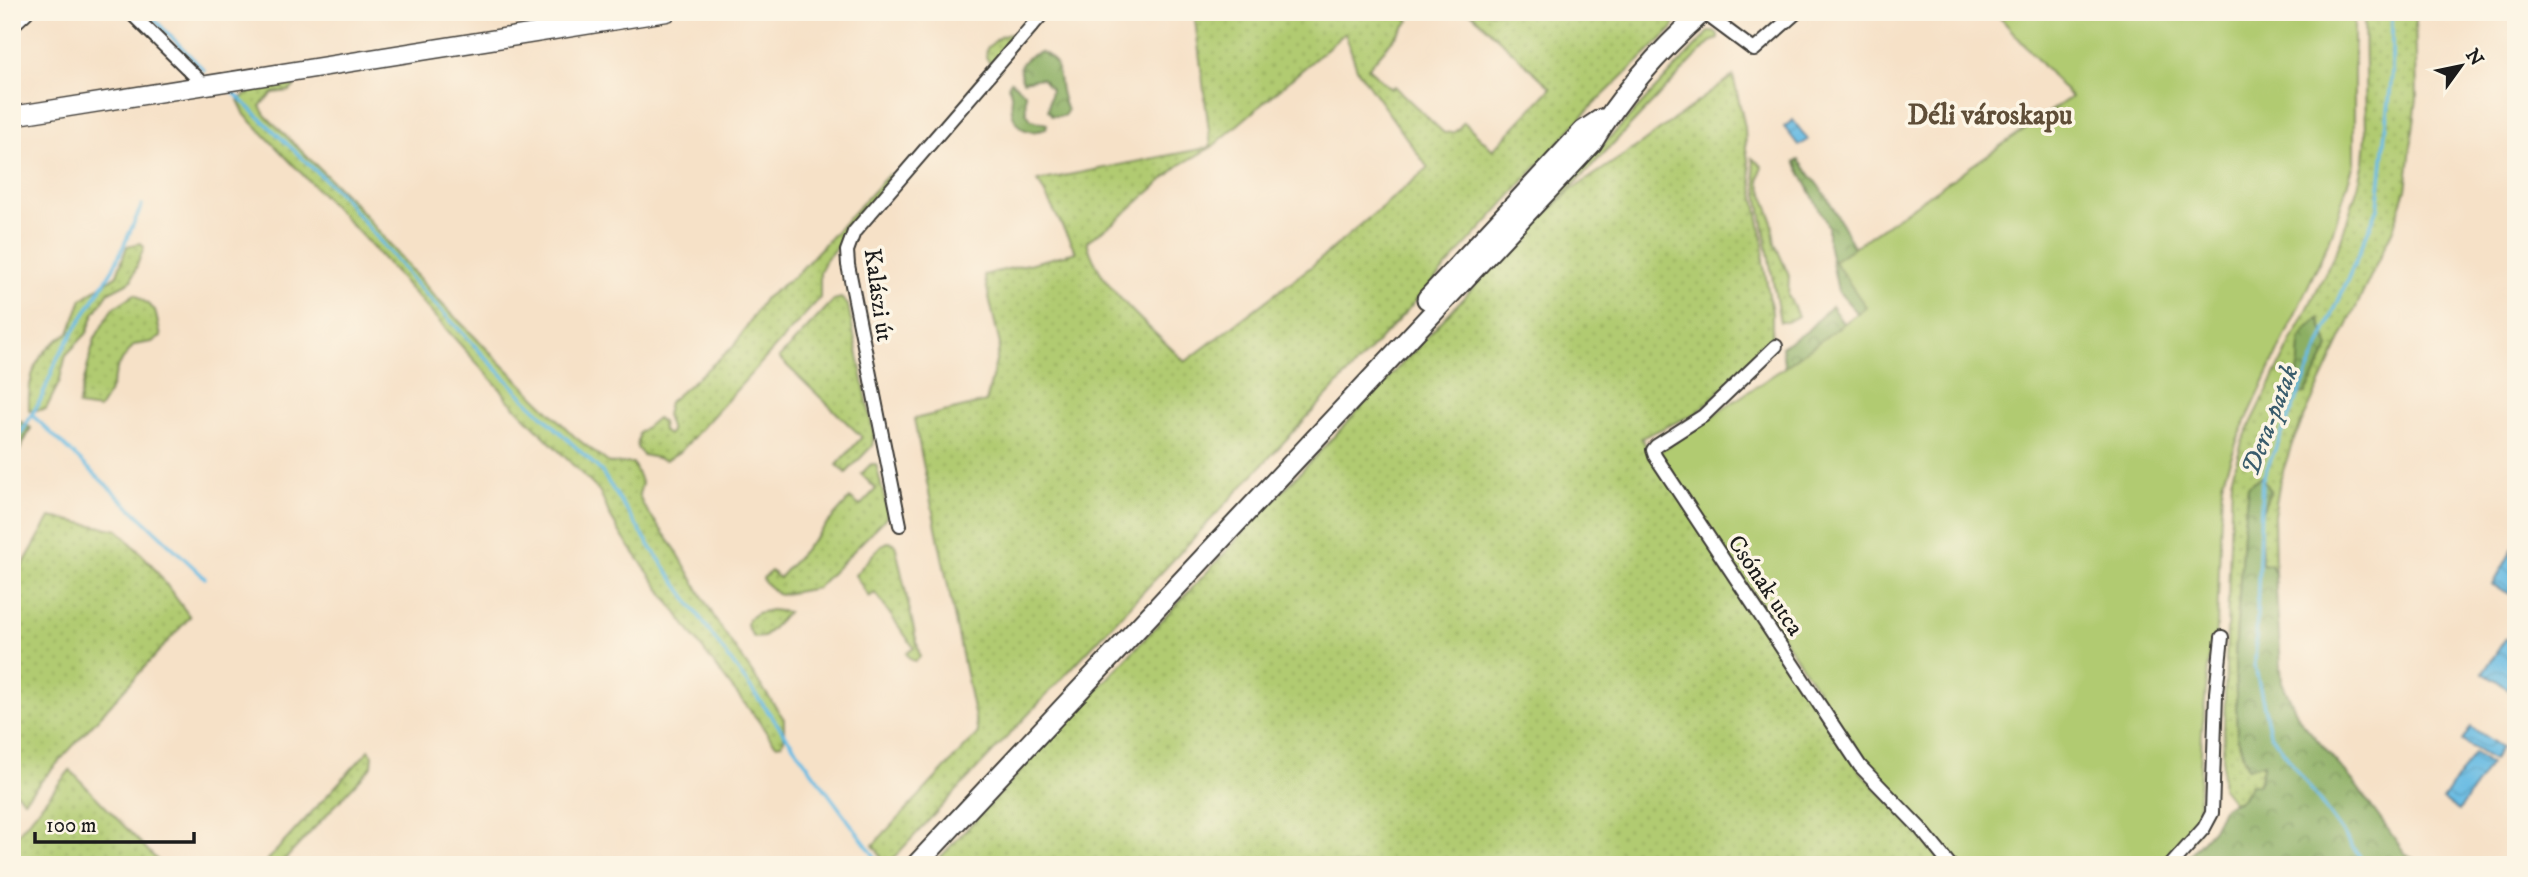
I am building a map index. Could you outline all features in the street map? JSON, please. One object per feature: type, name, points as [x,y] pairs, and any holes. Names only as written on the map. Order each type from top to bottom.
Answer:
[{"type":"main road","points":[[12,116],[667,12]]},
{"type":"main road","points":[[916,865],[1591,143],[1610,112],[1648,68],[1703,12]]},
{"type":"main road","points":[[900,865],[1584,131],[1610,112]]},
{"type":"street","points":[[12,26],[27,12]]},
{"type":"street","points":[[130,12],[210,84]]},
{"type":"street","name":"Kalászi út","points":[[900,525],[848,265],[849,241],[1044,12]]},
{"type":"street","points":[[1703,12],[1754,50],[1797,12]]},
{"type":"street","name":"Csónak utca","points":[[1776,346],[1718,404],[1653,450],[1860,766],[1920,828],[1951,865]]},
{"type":"street","points":[[2171,865],[2204,828],[2212,813],[2216,693],[2222,637]]},
{"type":"green space","points":[[1194,12],[1399,12],[1409,21],[1368,68],[1391,89],[1394,86],[1444,133],[1455,132],[1464,122],[1493,150],[1551,88],[1470,12],[1678,12],[1673,28],[1591,107],[1402,316],[887,865],[873,845],[978,733],[914,419],[986,402],[1000,345],[984,275],[1076,252],[1038,181],[1211,147]],"holes":[[[1345,33],[1357,69],[1428,168],[1312,266],[1185,362],[1114,291],[1102,275],[1087,241],[1115,222],[1180,165],[1212,147]]]},
{"type":"green space","points":[[1995,12],[2354,12],[2354,163],[2332,234],[2237,441],[2222,483],[2216,657],[2209,658],[2197,834],[2166,865],[1954,865],[1873,773],[1659,452],[1785,367],[1866,307],[1834,261],[2071,97]]},
{"type":"green space","points":[[2364,12],[2415,12],[2417,98],[2406,190],[2393,229],[2293,441],[2280,480],[2274,515],[2275,574],[2271,565],[2262,565],[2260,517],[2270,491],[2248,486],[2235,656],[2237,736],[2247,768],[2264,762],[2259,784],[2251,784],[2242,799],[2233,802],[2222,788],[2232,476],[2242,442],[2340,243],[2359,183],[2366,135]]},
{"type":"green space","points":[[1709,32],[1718,35],[1718,39],[1710,42],[1570,189],[1548,210],[1544,208]]},
{"type":"green space","points":[[1018,34],[994,63],[989,62],[986,57],[987,48],[1001,36]]},
{"type":"green space","points":[[1041,52],[1053,60],[1058,70],[1067,111],[1064,116],[1052,116],[1048,110],[1051,89],[1042,78],[1023,81],[1020,70],[1023,62]]},
{"type":"green space","points":[[1733,76],[1745,127],[1746,149],[1764,246],[1763,261],[1772,312],[1772,337],[1762,351],[1697,413],[1641,438],[1860,771],[1946,865],[933,865],[1509,249],[1570,191],[1642,143]]},
{"type":"green space","points":[[1011,81],[1025,93],[1026,112],[1031,120],[1047,124],[1046,129],[1026,130],[1015,121],[1008,86]]},
{"type":"green space","points":[[282,83],[293,83],[294,87],[289,91],[273,93],[260,106],[265,115],[355,204],[436,298],[575,437],[609,463],[633,463],[642,484],[639,494],[643,505],[676,550],[717,622],[784,719],[782,744],[777,745],[771,739],[688,628],[624,539],[600,492],[505,397],[363,237],[245,115],[238,100],[248,93]]},
{"type":"green space","points":[[1752,158],[1762,166],[1759,181],[1771,215],[1775,244],[1789,276],[1788,295],[1798,316],[1787,322],[1780,322]]},
{"type":"green space","points":[[1799,160],[1827,197],[1869,274],[1873,331],[1838,291],[1828,243],[1828,226],[1795,162]]},
{"type":"green space","points":[[889,174],[894,176],[895,180],[827,258],[820,272],[820,298],[681,451],[666,460],[643,455],[637,448],[639,433],[657,418],[668,435],[671,431],[666,415],[669,402],[734,346],[764,299],[796,275]]},
{"type":"green space","points":[[141,243],[144,247],[131,281],[109,292],[94,314],[87,333],[66,355],[59,383],[46,409],[29,411],[32,375],[41,356],[69,333],[82,299],[117,275],[127,246]]},
{"type":"green space","points":[[135,294],[155,310],[161,337],[152,342],[134,345],[118,366],[109,393],[99,409],[78,406],[94,340],[112,309]]},
{"type":"green space","points":[[841,298],[848,305],[874,436],[872,446],[846,473],[837,465],[862,437],[779,358],[834,300]]},
{"type":"green space","points":[[1831,306],[1848,330],[1786,382],[1782,346],[1806,332]]},
{"type":"green space","points":[[2319,318],[2329,348],[2306,393],[2291,394],[2298,375],[2300,342],[2305,331]]},
{"type":"green space","points":[[17,419],[31,428],[12,465],[12,426]]},
{"type":"green space","points":[[871,464],[876,464],[888,513],[885,519],[817,588],[779,595],[763,578],[771,571],[779,578],[850,498],[860,506],[876,489],[861,474]]},
{"type":"green space","points":[[2261,477],[2270,491],[2260,517],[2262,564],[2271,565],[2275,574],[2282,682],[2300,720],[2353,781],[2405,853],[2422,865],[2186,865],[2184,861],[2213,829],[2224,807],[2242,799],[2251,784],[2259,784],[2264,763],[2248,768],[2237,736],[2235,656],[2248,486]]},
{"type":"green space","points":[[50,517],[118,530],[151,564],[190,617],[24,800],[12,789],[12,572],[23,565]]},
{"type":"green space","points":[[894,543],[896,548],[920,657],[916,661],[911,660],[906,653],[914,648],[875,593],[869,597],[855,575],[881,545]]},
{"type":"green space","points":[[771,610],[788,612],[764,637],[754,638],[747,626],[748,619],[757,613]]},
{"type":"green space","points":[[369,750],[373,755],[372,766],[280,865],[263,865]]},
{"type":"green space","points":[[70,770],[162,865],[12,865],[12,841]]},
{"type":"water","points":[[1793,120],[1808,140],[1799,146],[1784,127]]},
{"type":"water","points":[[2513,548],[2516,550],[2516,597],[2493,585]]},
{"type":"water","points":[[2506,638],[2516,645],[2516,678],[2508,689],[2483,673]]},
{"type":"water","points":[[2471,727],[2501,747],[2493,760],[2462,741]]},
{"type":"water","points":[[2474,753],[2490,764],[2459,811],[2443,800]]},
{"type":"waterway","points":[[147,12],[204,70]]},
{"type":"waterway","name":"Dera-patak","points":[[2366,865],[2270,733],[2255,666],[2262,480],[2378,208],[2392,73],[2392,12]]},
{"type":"waterway","points":[[233,92],[343,197],[415,283],[525,399],[601,471],[722,649],[878,861]]},
{"type":"waterway","points":[[12,449],[41,399],[58,357],[113,269],[142,205]]},
{"type":"waterway","points":[[32,415],[205,578]]},
{"type":"district","name":"Déli városkapu","points":[[1990,114]]}]
